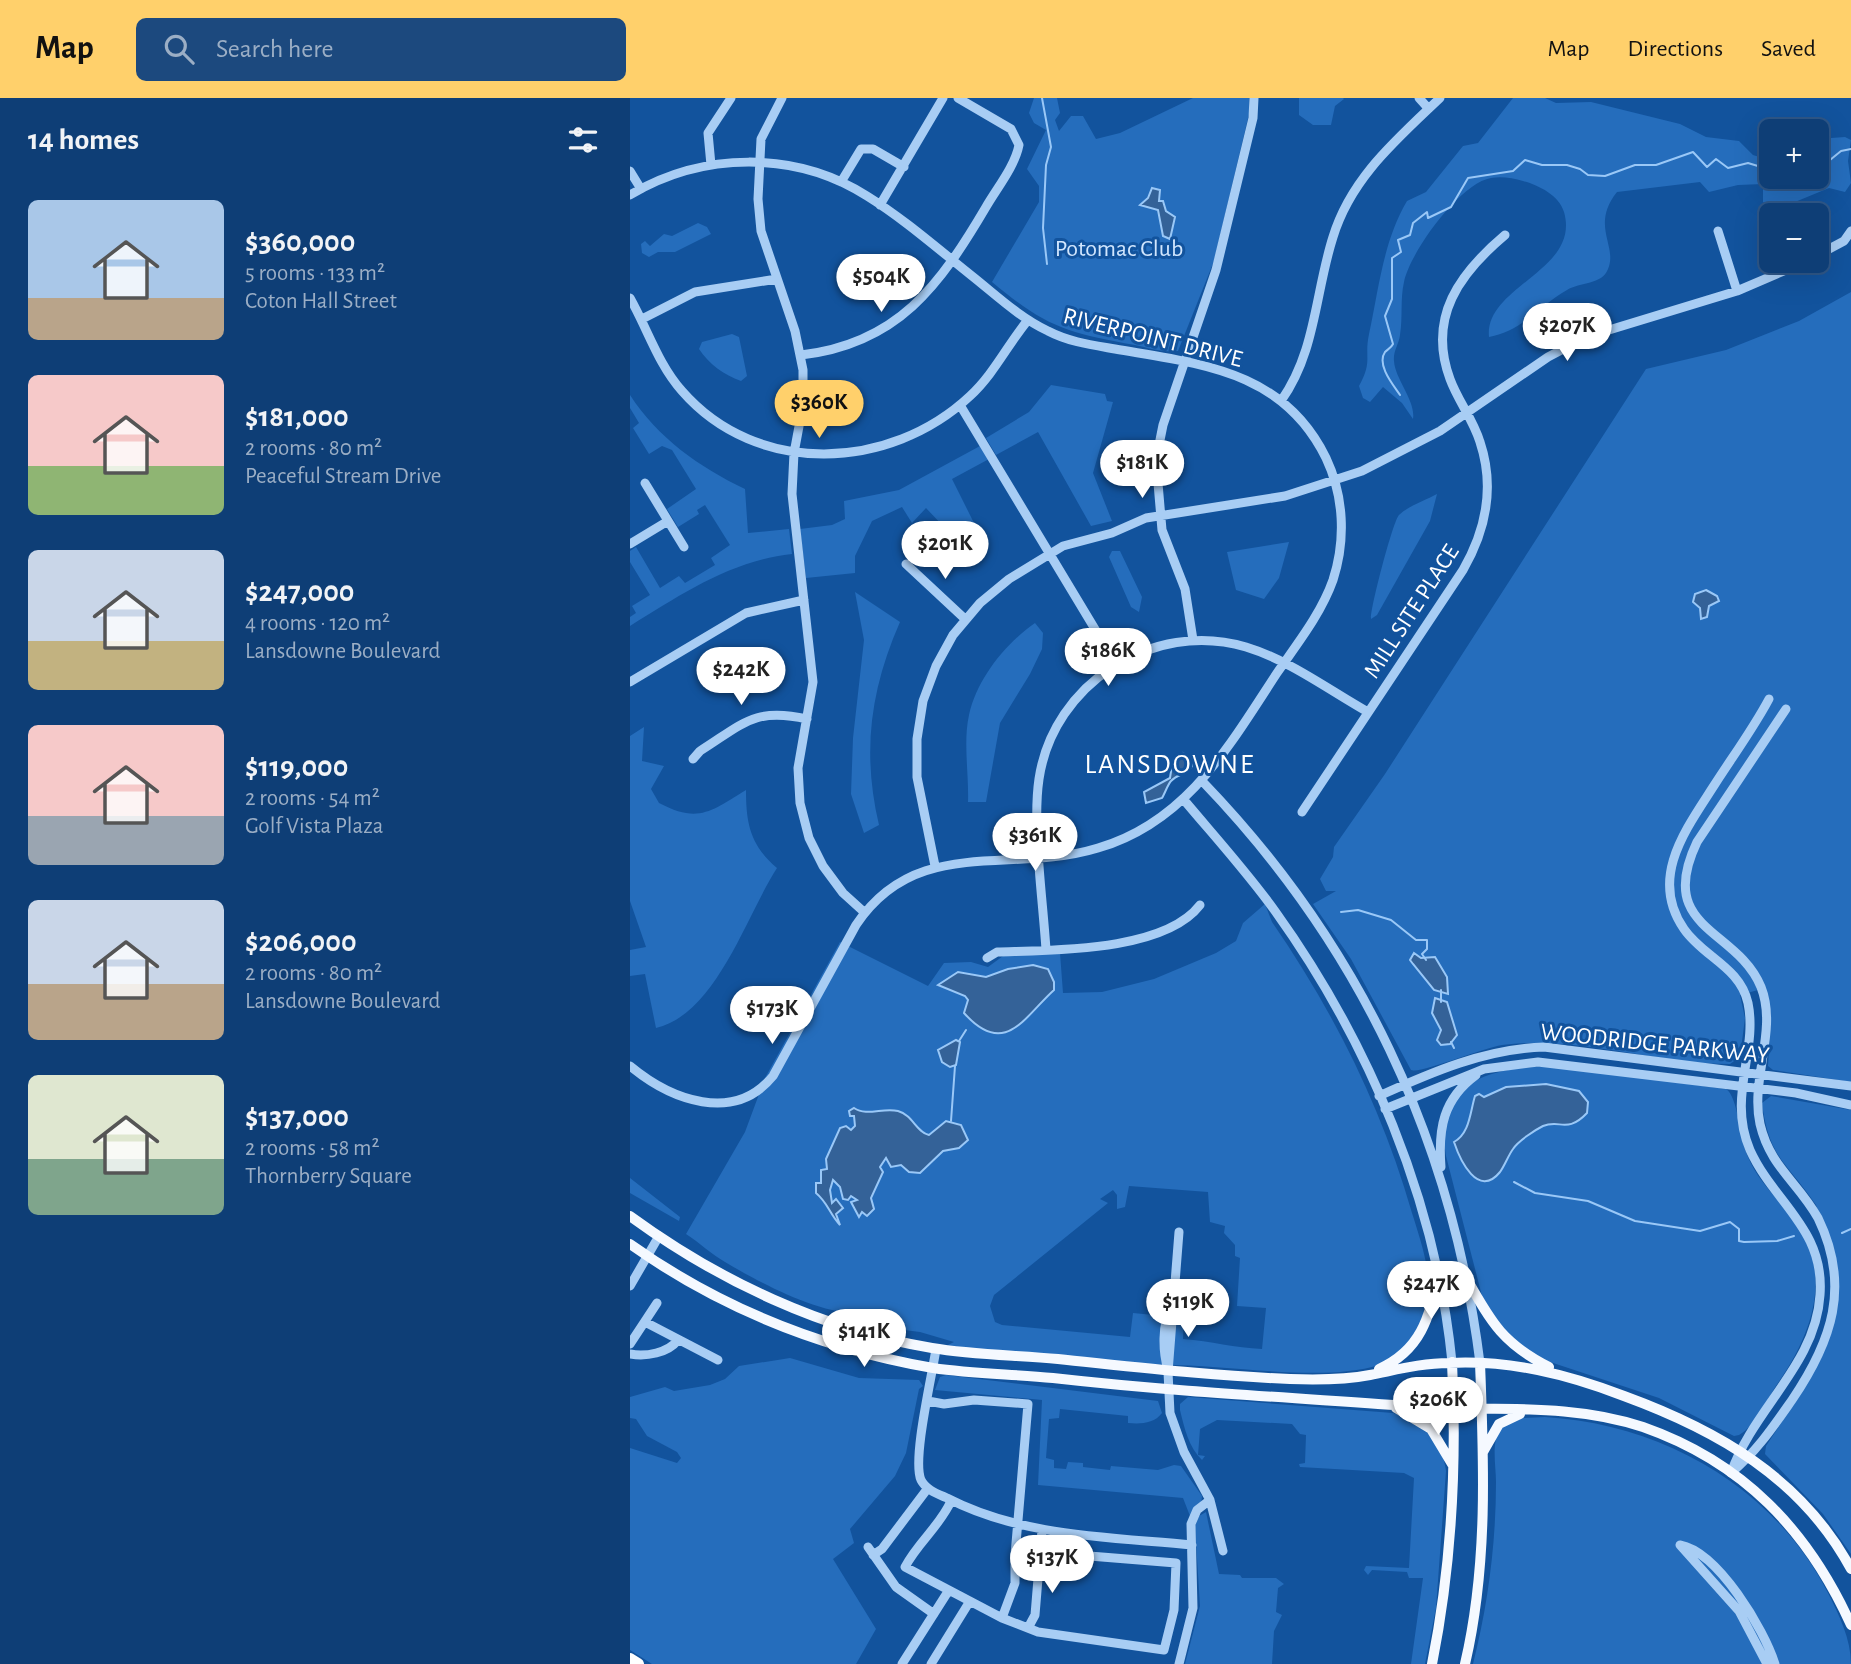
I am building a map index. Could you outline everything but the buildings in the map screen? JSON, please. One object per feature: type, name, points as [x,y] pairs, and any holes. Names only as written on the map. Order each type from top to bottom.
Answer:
[{"type":"highway","points":[[630,1659],[638,1664]]},
{"type":"main road","points":[[630,1216],[723,1274],[822,1321],[936,1349],[1168,1372],[1292,1379],[1354,1378],[1451,1362],[1532,1368],[1574,1378]]},
{"type":"main road","points":[[630,1244],[715,1296],[778,1325],[856,1351],[933,1368],[1169,1390],[1454,1409],[1583,1413],[1637,1425],[1688,1446],[1731,1472],[1766,1500],[1799,1534],[1830,1580],[1851,1625]]},
{"type":"main road","points":[[1354,1378],[1393,1362],[1416,1342],[1428,1320],[1438,1277]]},
{"type":"main road","points":[[1468,1281],[1492,1325],[1503,1338],[1524,1353],[1574,1378],[1678,1416],[1751,1457],[1779,1479],[1812,1513],[1851,1569]]},
{"type":"main road","points":[[1432,1664],[1450,1551],[1454,1409],[1451,1362]]},
{"type":"main road","points":[[1465,1664],[1479,1582],[1483,1452],[1480,1363]]},
{"type":"main road","points":[[1387,1404],[1417,1417],[1431,1429],[1453,1466]]},
{"type":"main road","points":[[1483,1452],[1504,1419],[1534,1410]]},
{"type":"street","points":[[710,165],[708,133],[731,98]]},
{"type":"street","points":[[880,205],[943,98]]},
{"type":"street","points":[[801,355],[853,344],[887,327],[918,304],[952,261],[1012,162],[1019,145],[1011,129],[958,98]]},
{"type":"street","points":[[1193,640],[1185,589],[1165,541],[1155,477],[1159,442],[1216,270],[1253,118],[1254,98]]},
{"type":"street","points":[[1419,98],[1429,108]]},
{"type":"street","points":[[1281,401],[1302,367],[1330,246],[1349,200],[1381,154],[1440,98]]},
{"type":"street","points":[[779,99],[763,132],[758,215],[801,355],[803,405],[794,453],[793,512],[812,673],[798,768],[803,820],[815,852],[827,872],[864,912]]},
{"type":"street","points":[[841,182],[857,152],[866,148],[904,167]]},
{"type":"street","name":"RIVERPOINT DRIVE","points":[[630,195],[673,174],[710,165],[760,162],[805,169],[841,182],[880,205],[1028,320],[1074,341],[1185,362],[1243,377],[1281,401],[1311,433],[1335,481],[1341,526],[1333,579],[1319,611],[1203,782],[1184,800],[1147,827],[1115,843],[1080,853],[1041,858],[935,866],[894,884],[864,912],[773,1076],[752,1095],[730,1104],[706,1104],[651,1081],[630,1066]]},
{"type":"street","points":[[630,172],[641,189]]},
{"type":"street","points":[[1718,231],[1737,291]]},
{"type":"street","points":[[1829,249],[1844,241],[1851,231]]},
{"type":"street","name":"MILL SITE PLACE","points":[[1302,812],[1463,570],[1479,539],[1487,507],[1487,473],[1480,441],[1455,392],[1445,363],[1445,319],[1461,279],[1479,257],[1505,235]]},
{"type":"street","points":[[935,866],[917,777],[918,729],[923,701],[936,666],[965,619],[994,590],[1049,553],[1159,515],[1285,496],[1335,481],[1387,460],[1468,414],[1548,357],[1586,337],[1737,291],[1779,273]]},
{"type":"street","points":[[642,319],[703,290],[777,279]]},
{"type":"street","points":[[630,298],[665,368],[698,407],[749,440],[794,453],[847,454],[885,445],[960,405],[983,383],[1028,320]]},
{"type":"street","points":[[960,405],[1116,664]]},
{"type":"street","points":[[645,483],[684,547]]},
{"type":"street","points":[[630,544],[668,521]]},
{"type":"street","points":[[906,564],[965,619]]},
{"type":"street","points":[[630,682],[746,613],[804,600]]},
{"type":"street","points":[[1046,950],[1037,798],[1046,750],[1072,704],[1094,680],[1116,664],[1146,650],[1193,640],[1244,646],[1284,664],[1368,712]]},
{"type":"street","points":[[1731,1472],[1740,1449],[1809,1342],[1819,1306],[1821,1280],[1813,1247],[1803,1225],[1767,1180],[1749,1148],[1741,1114],[1749,1013],[1745,993],[1732,971],[1697,945],[1685,931],[1677,918],[1669,879],[1671,862],[1683,833],[1769,699]]},
{"type":"street","points":[[1731,1472],[1751,1457],[1821,1356],[1832,1331],[1837,1290],[1834,1260],[1822,1226],[1809,1204],[1779,1168],[1767,1147],[1759,1121],[1760,1073],[1766,1017],[1761,988],[1745,961],[1704,928],[1695,916],[1686,880],[1688,861],[1697,842],[1786,709]]},
{"type":"street","points":[[692,758],[762,714],[782,713],[807,719]]},
{"type":"street","points":[[1203,782],[1273,861],[1324,931],[1367,1003],[1406,1084],[1442,1179],[1468,1281],[1480,1363]]},
{"type":"street","points":[[1184,800],[1259,889],[1314,968],[1385,1108],[1423,1218],[1438,1277],[1451,1362]]},
{"type":"street","points":[[987,958],[997,952],[1093,947],[1133,940],[1188,917],[1200,905]]},
{"type":"street","name":"WOODRIDGE PARKWAY","points":[[1379,1096],[1472,1058],[1518,1048],[1579,1049],[1851,1086]]},
{"type":"street","name":"WOODRIDGE PARKWAY","points":[[1385,1108],[1483,1069],[1522,1062],[1564,1063],[1759,1088],[1851,1105]]},
{"type":"street","points":[[1442,1179],[1440,1148],[1443,1115],[1459,1089],[1483,1069]]},
{"type":"street","points":[[1179,1232],[1172,1308],[1175,1315],[1168,1372],[1172,1421],[1210,1500],[1223,1551]]},
{"type":"street","points":[[630,1286],[659,1236]]},
{"type":"street","points":[[630,1344],[657,1303]]},
{"type":"street","points":[[646,1322],[718,1360]]},
{"type":"street","points":[[630,1354],[642,1356],[670,1348],[678,1340]]},
{"type":"street","points":[[936,1349],[917,1461],[921,1481],[928,1488],[951,1501],[1042,1530],[1192,1545]]},
{"type":"street","points":[[928,1401],[944,1404],[974,1400],[1028,1404],[1014,1593],[1002,1618]]},
{"type":"street","points":[[928,1488],[882,1549],[871,1551],[896,1587],[934,1614]]},
{"type":"street","points":[[1179,1664],[1193,1608],[1193,1516],[1210,1500]]},
{"type":"street","points":[[951,1501],[944,1517],[920,1541],[905,1567],[1002,1618],[1028,1628],[1164,1650],[1174,1610],[1175,1563],[1040,1552]]},
{"type":"street","points":[[1028,1628],[1035,1615],[1042,1530]]},
{"type":"street","points":[[1767,1664],[1739,1611],[1680,1545],[1690,1547],[1698,1553],[1738,1594],[1764,1636],[1775,1664]]},
{"type":"street","points":[[902,1664],[949,1590]]},
{"type":"street","points":[[931,1664],[970,1601]]},
{"type":"green space","name":"Potomac Club","points":[[1034,98],[1057,98],[1060,113],[1055,120],[1059,131],[1071,116],[1083,116],[1096,139],[1120,133],[1193,98],[1249,98],[1249,114],[1214,261],[1178,351],[1162,351],[1074,332],[1043,319],[992,282],[1039,202],[1039,186],[1027,169],[1046,130],[1034,123],[1029,113]]},
{"type":"green space","points":[[1299,98],[1344,99],[1335,106],[1331,125],[1313,125],[1299,115]]},
{"type":"green space","points":[[1513,98],[1545,98],[1556,103],[1591,102],[1680,124],[1706,137],[1739,141],[1753,155],[1759,157],[1759,184],[1738,185],[1709,192],[1700,182],[1617,192],[1606,215],[1610,260],[1605,274],[1596,281],[1572,287],[1522,323],[1489,337],[1491,319],[1501,304],[1559,249],[1565,232],[1564,212],[1553,196],[1541,188],[1515,179],[1491,178],[1465,192],[1426,237],[1408,269],[1404,282],[1401,328],[1394,361],[1411,405],[1413,419],[1402,403],[1383,387],[1370,402],[1363,398],[1359,386],[1367,365],[1369,334],[1387,249],[1407,201],[1426,192],[1463,146],[1478,143]]},
{"type":"green space","points":[[1845,137],[1851,140],[1848,161],[1851,183],[1845,192],[1829,188],[1829,138]]},
{"type":"green space","points":[[1763,189],[1827,189],[1793,203],[1763,202]]},
{"type":"green space","points":[[698,223],[707,227],[711,234],[675,252],[658,252],[649,257],[642,253],[641,244],[645,241],[650,246],[664,234],[672,236]]},
{"type":"green space","points":[[1851,292],[1851,1082],[1773,1070],[1768,1066],[1771,1014],[1765,988],[1740,995],[1745,1018],[1740,1057],[1730,1064],[1531,1043],[1502,1045],[1427,1068],[1411,1070],[1351,959],[1313,904],[1336,891],[1326,891],[1320,879],[1333,857],[1334,847],[1385,774],[1646,369],[1726,350],[1799,321]]},
{"type":"green space","points":[[732,334],[739,337],[747,376],[741,381],[717,368],[699,349],[702,342]]},
{"type":"green space","points":[[1051,385],[1105,394],[1107,401],[1113,402],[1093,473],[1112,521],[1091,526],[1038,432],[996,455],[986,438],[1029,412]]},
{"type":"green space","points":[[630,395],[653,425],[681,450],[745,489],[748,533],[789,529],[792,554],[727,571],[630,626],[630,617],[636,613],[632,606],[650,595],[630,562],[630,551],[636,547],[660,588],[679,576],[685,583],[715,565],[711,558],[730,545],[705,505],[697,510],[699,514],[678,527],[667,509],[696,489],[672,450],[662,446],[649,454],[633,428],[639,423],[630,408]]},
{"type":"green space","points":[[980,446],[989,459],[952,479],[979,533],[961,545],[926,508],[912,523],[902,507],[872,521],[855,556],[855,573],[806,578],[800,529],[832,525],[845,519],[844,501],[899,490]]},
{"type":"green space","points":[[1437,494],[1430,521],[1377,615],[1371,619],[1382,566],[1399,515]]},
{"type":"green space","points":[[1289,542],[1279,578],[1264,599],[1236,590],[1227,552]]},
{"type":"green space","points":[[1112,551],[1120,551],[1142,597],[1139,612],[1131,607],[1109,557]]},
{"type":"green space","points":[[855,592],[900,622],[882,672],[872,722],[871,772],[879,825],[864,833],[851,794],[853,738],[864,640]]},
{"type":"green space","points":[[1035,623],[1043,633],[1042,649],[1000,723],[986,802],[968,802],[966,736],[969,715],[978,688],[1003,652]]},
{"type":"green space","points":[[644,727],[642,761],[664,766],[651,789],[659,803],[695,814],[714,809],[746,790],[751,833],[761,851],[777,868],[712,984],[696,1004],[677,1019],[656,1028],[645,974],[630,976],[630,950],[646,947],[630,901],[630,736]]},
{"type":"green space","points":[[1265,904],[1272,922],[1316,991],[1354,1062],[1400,1174],[1424,1254],[1430,1296],[1409,1345],[1393,1358],[1379,1365],[1355,1370],[1298,1373],[1151,1365],[946,1346],[954,1342],[920,1332],[873,1326],[867,1314],[831,1310],[794,1297],[725,1262],[686,1234],[745,1132],[765,1078],[840,942],[928,986],[944,963],[971,962],[988,967],[1003,956],[1060,953],[1063,993],[1102,992],[1154,979],[1216,953],[1236,941],[1243,923]],"holes":[[[1032,965],[1052,976],[1054,990],[1024,1020],[1003,1033],[991,1033],[978,1026],[964,1013],[968,999],[939,985],[958,973],[986,977],[1008,969]],[[1129,1186],[1208,1192],[1210,1222],[1225,1226],[1224,1233],[1235,1245],[1235,1256],[1240,1258],[1237,1306],[1266,1308],[1262,1349],[1183,1339],[1184,1318],[1133,1313],[1130,1337],[1002,1325],[995,1322],[990,1306],[994,1295],[1108,1203],[1100,1199],[1113,1190],[1117,1195],[1117,1209],[1125,1207]]]},
{"type":"green space","points":[[1551,1066],[1726,1089],[1733,1100],[1745,1149],[1753,1167],[1801,1230],[1815,1268],[1813,1307],[1808,1326],[1791,1363],[1762,1410],[1739,1435],[1734,1436],[1659,1398],[1541,1359],[1515,1344],[1483,1300],[1446,1156],[1444,1130],[1448,1110],[1458,1095],[1471,1083],[1488,1075],[1507,1070]]},
{"type":"green space","points":[[1771,1096],[1851,1110],[1851,1554],[1823,1514],[1765,1454],[1766,1446],[1801,1389],[1814,1361],[1830,1302],[1826,1239],[1816,1205],[1781,1159],[1769,1137],[1762,1103]]},
{"type":"green space","points":[[630,1178],[680,1217],[679,1221],[630,1193]]},
{"type":"green space","points":[[790,1358],[859,1378],[919,1380],[923,1386],[919,1389],[906,1453],[895,1476],[850,1529],[854,1543],[833,1559],[876,1629],[856,1664],[652,1664],[630,1650],[630,1448],[677,1463],[681,1458],[677,1452],[647,1436],[636,1419],[630,1418],[630,1397],[665,1387],[674,1391],[710,1385],[725,1379],[739,1366]]},
{"type":"green space","points":[[946,1375],[1158,1401],[1162,1413],[1151,1421],[1142,1423],[1128,1423],[1128,1416],[1060,1409],[1059,1418],[1049,1419],[1046,1458],[1054,1460],[1054,1468],[1066,1469],[1068,1462],[1083,1463],[1083,1467],[1110,1470],[1111,1466],[1158,1470],[1174,1465],[1181,1466],[1202,1496],[1201,1505],[1190,1516],[1183,1498],[1038,1485],[1042,1400],[935,1390],[940,1377]]},
{"type":"green space","points":[[1188,1397],[1393,1413],[1413,1421],[1429,1434],[1440,1451],[1446,1471],[1436,1608],[1425,1664],[1411,1664],[1423,1578],[1409,1578],[1407,1572],[1372,1570],[1368,1575],[1364,1570],[1366,1566],[1409,1568],[1414,1478],[1404,1473],[1300,1467],[1299,1464],[1305,1463],[1306,1435],[1300,1434],[1292,1424],[1217,1420],[1200,1429],[1198,1455],[1205,1456],[1202,1460],[1197,1455],[1190,1443],[1180,1410],[1180,1404]]},
{"type":"green space","points":[[1545,1417],[1589,1422],[1672,1448],[1710,1468],[1746,1493],[1777,1522],[1805,1555],[1840,1619],[1847,1636],[1851,1664],[1473,1664],[1487,1597],[1493,1551],[1497,1435],[1508,1422],[1520,1418]]},
{"type":"green space","points":[[1206,1512],[1219,1574],[1240,1575],[1242,1578],[1276,1578],[1284,1584],[1278,1588],[1276,1612],[1282,1615],[1274,1631],[1272,1664],[1185,1664],[1200,1606],[1195,1526],[1199,1516]]},
{"type":"shaded area","points":[[1152,188],[1160,190],[1159,201],[1163,201],[1166,211],[1175,217],[1170,239],[1163,236],[1158,210],[1140,205],[1148,198]]},
{"type":"shaded area","points":[[1706,590],[1717,596],[1719,601],[1709,606],[1707,617],[1701,619],[1700,608],[1693,602],[1695,594]]},
{"type":"shaded area","points":[[1183,753],[1194,761],[1190,769],[1171,781],[1162,798],[1146,803],[1144,792],[1170,778],[1172,765]]},
{"type":"shaded area","points":[[1414,953],[1421,958],[1435,957],[1447,977],[1448,994],[1434,990],[1410,960]]},
{"type":"shaded area","points":[[1033,965],[1048,969],[1054,982],[1054,990],[1024,1021],[1003,1033],[991,1032],[978,1026],[964,1013],[968,1000],[965,996],[938,985],[958,972],[986,977],[1008,969]]},
{"type":"shaded area","points":[[1435,998],[1447,1002],[1457,1035],[1450,1044],[1441,1045],[1437,1040],[1441,1030],[1432,1013]]},
{"type":"shaded area","points":[[956,1040],[960,1042],[956,1065],[950,1067],[942,1062],[938,1050]]},
{"type":"shaded area","points":[[1546,1084],[1579,1091],[1588,1102],[1587,1113],[1574,1123],[1549,1124],[1536,1130],[1515,1146],[1500,1172],[1492,1179],[1477,1179],[1465,1167],[1454,1142],[1466,1128],[1475,1096],[1479,1094],[1484,1097],[1506,1087]]},
{"type":"shaded area","points":[[854,1108],[864,1112],[898,1111],[929,1135],[946,1121],[961,1125],[968,1140],[959,1148],[943,1151],[920,1173],[909,1172],[901,1165],[891,1167],[886,1158],[880,1167],[883,1172],[871,1198],[874,1209],[867,1216],[862,1212],[859,1217],[851,1202],[857,1200],[851,1196],[848,1200],[843,1199],[840,1187],[833,1180],[830,1190],[832,1203],[836,1199],[843,1208],[836,1214],[840,1225],[816,1193],[816,1183],[821,1183],[821,1170],[827,1169],[826,1159],[840,1128],[846,1126],[851,1130],[855,1126],[854,1116],[850,1116],[849,1111]]},
{"type":"waterway","points":[[1042,98],[1051,147],[1046,165],[1043,228],[1047,264]]},
{"type":"waterway","points":[[1829,159],[1841,151],[1851,149]]},
{"type":"waterway","points":[[1400,395],[1383,363],[1385,352],[1393,344],[1385,316],[1392,299],[1392,258],[1401,252],[1398,240],[1410,235],[1413,223],[1427,212],[1428,218],[1451,207],[1468,178],[1513,171],[1525,160],[1542,165],[1567,165],[1588,175],[1605,176],[1635,165],[1656,165],[1693,152],[1707,167],[1716,159],[1728,168],[1748,163],[1759,166]]},
{"type":"waterway","points":[[1341,912],[1358,910],[1391,920],[1416,940],[1427,940],[1427,949],[1422,954],[1426,960]]},
{"type":"waterway","points":[[1441,990],[1441,1002]]},
{"type":"waterway","points":[[959,1041],[966,1030]]},
{"type":"waterway","points":[[1451,1042],[1454,1048]]},
{"type":"waterway","points":[[951,1121],[955,1066]]},
{"type":"waterway","points":[[1514,1182],[1535,1193],[1588,1201],[1635,1221],[1700,1231],[1730,1222],[1739,1229],[1739,1241],[1744,1242],[1777,1241],[1794,1236]]},
{"type":"waterway","points":[[1842,1233],[1851,1229]]},
{"type":"district","name":"LANSDOWNE","points":[[1170,763]]}]
